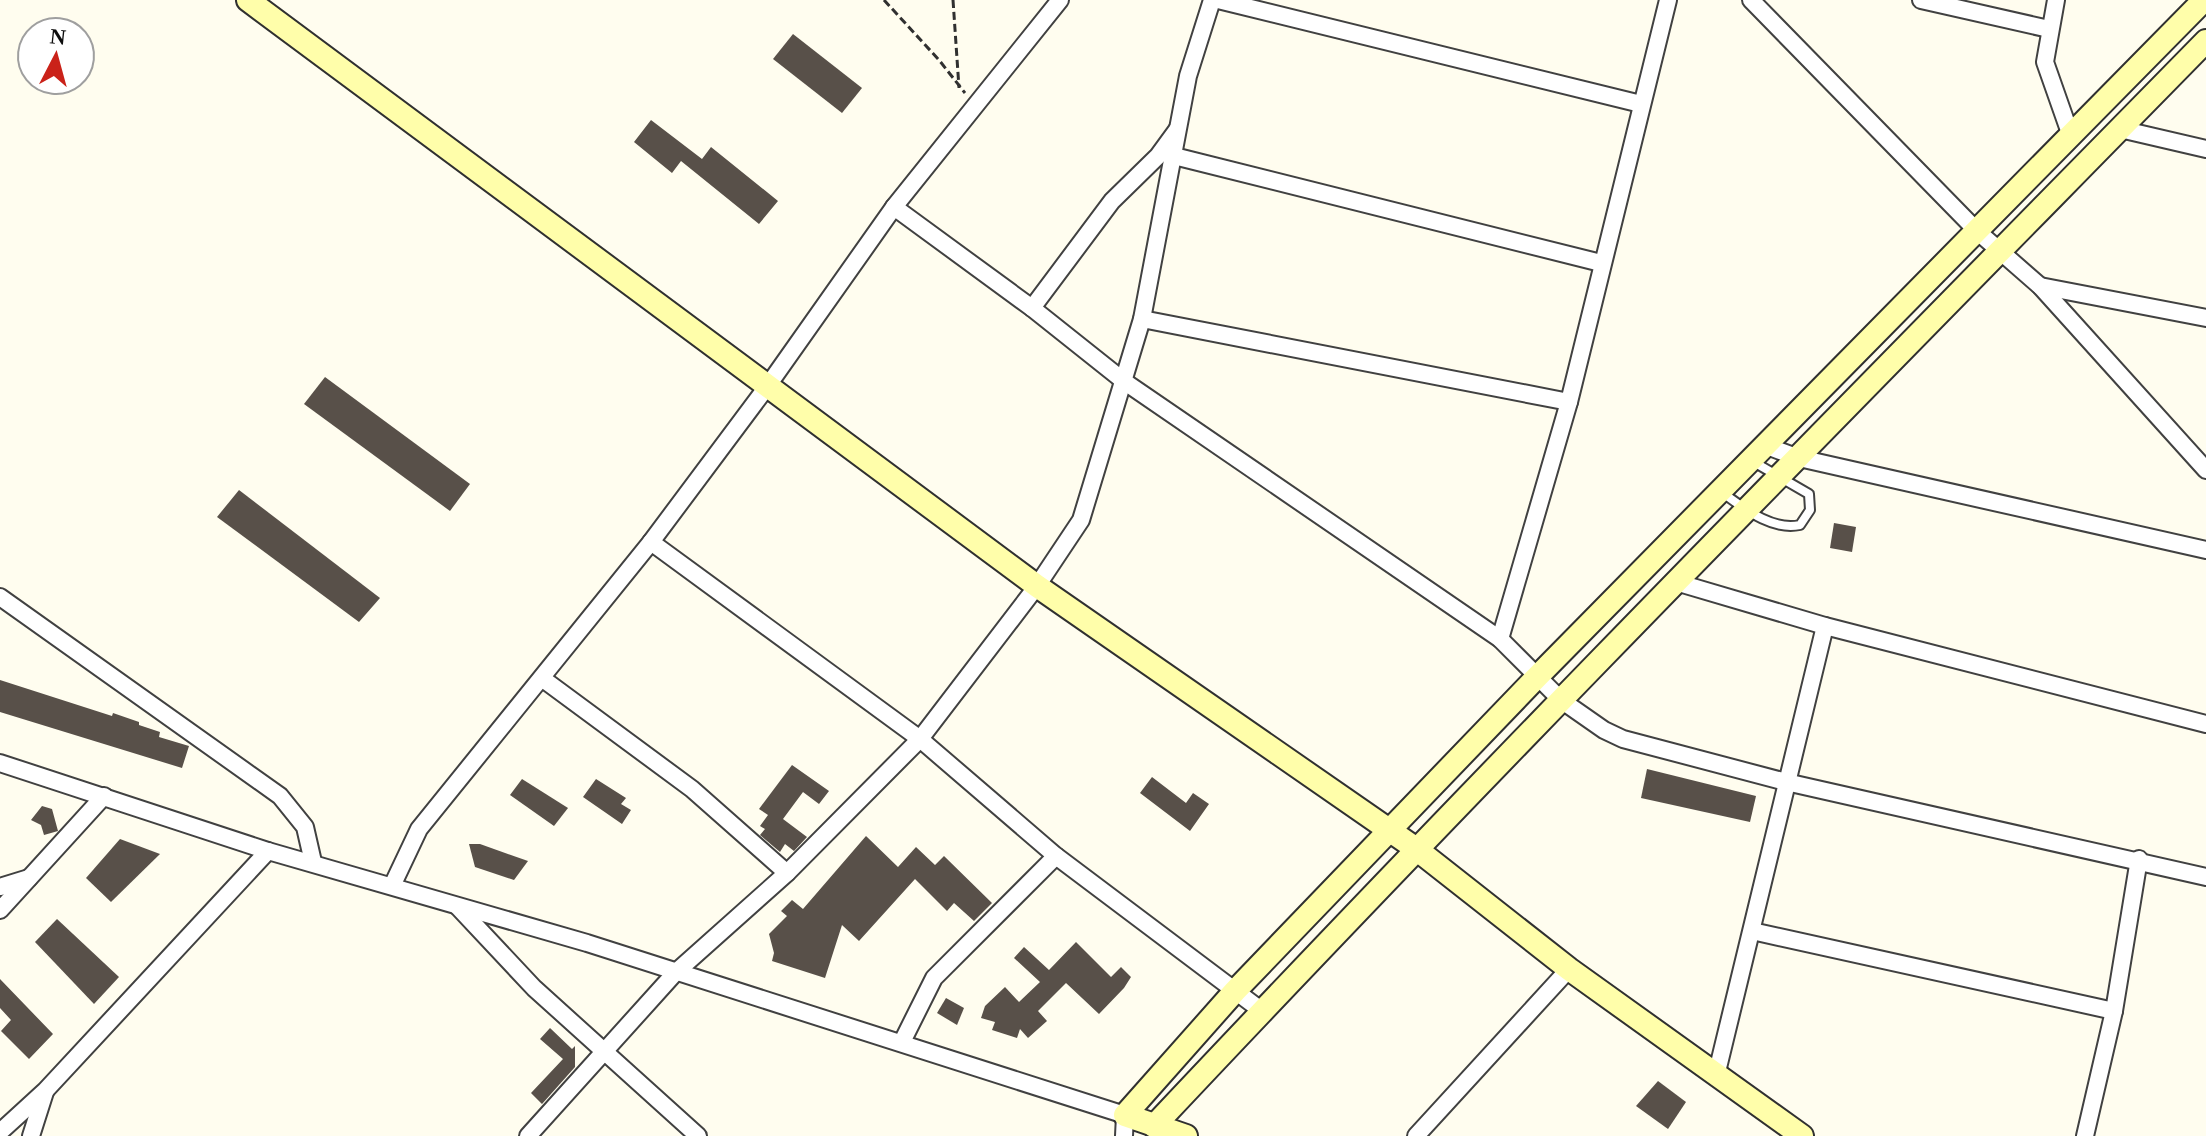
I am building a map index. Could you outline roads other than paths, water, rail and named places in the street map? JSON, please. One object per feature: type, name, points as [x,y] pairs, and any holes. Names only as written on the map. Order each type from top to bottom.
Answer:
[{"type":"main road","points":[[248,0],[1037,586],[1415,848],[1569,969],[1802,1136]]},
{"type":"main road","points":[[1186,1136],[1124,1126],[1235,991],[1536,678],[2204,0]]},
{"type":"main road","points":[[1146,1131],[1415,848],[1679,583],[2206,41]]},
{"type":"street","points":[[392,886],[419,829],[651,542],[769,384],[894,207],[1060,0]]},
{"type":"street","points":[[528,1136],[675,973],[787,873],[920,739],[1037,586],[1081,520],[1142,319],[1188,76],[1212,0]]},
{"type":"street","points":[[1218,0],[1641,104]]},
{"type":"street","points":[[1500,639],[1569,402],[1668,0]]},
{"type":"street","points":[[1751,0],[1977,231],[2040,286],[2206,470]]},
{"type":"street","points":[[1921,0],[2049,29]]},
{"type":"street","points":[[2056,0],[2045,62],[2071,136]]},
{"type":"street","points":[[1032,308],[1112,201],[1158,156],[1178,129]]},
{"type":"street","points":[[2120,129],[2206,149]]},
{"type":"street","points":[[1174,156],[1601,263]]},
{"type":"street","points":[[894,207],[1032,308],[1125,382],[1500,639],[1561,700],[1604,730],[1623,739],[1786,782],[2139,859],[2206,877]]},
{"type":"street","points":[[2040,286],[2206,318]]},
{"type":"street","points":[[1142,319],[1569,402]]},
{"type":"street","points":[[1757,452],[1799,458],[2206,550]]},
{"type":"street","points":[[651,542],[920,739],[1056,856],[1262,1011]]},
{"type":"street","points":[[1679,583],[1825,626],[2206,724]]},
{"type":"street","points":[[0,597],[280,796],[305,827],[313,862]]},
{"type":"street","points":[[1716,1076],[1825,626]]},
{"type":"street","points":[[543,679],[680,779],[787,873]]},
{"type":"street","points":[[0,763],[268,851],[587,943],[902,1042],[1124,1126]]},
{"type":"street","points":[[0,910],[104,796]]},
{"type":"street","points":[[0,1132],[45,1091],[268,851]]},
{"type":"street","points":[[902,1042],[924,994],[943,966],[1056,856]]},
{"type":"street","points":[[2085,1136],[2114,1011],[2139,859]]},
{"type":"street","points":[[0,887],[30,877]]},
{"type":"street","points":[[457,906],[534,988],[698,1136]]},
{"type":"street","points":[[1752,931],[2114,1011]]},
{"type":"street","points":[[1416,1136],[1569,969]]},
{"type":"street","points":[[31,1136],[45,1091]]},
{"type":"lane","points":[[1720,490],[1748,511],[1782,527],[1800,525],[1810,510],[1809,494],[1782,476],[1757,452]]}]
